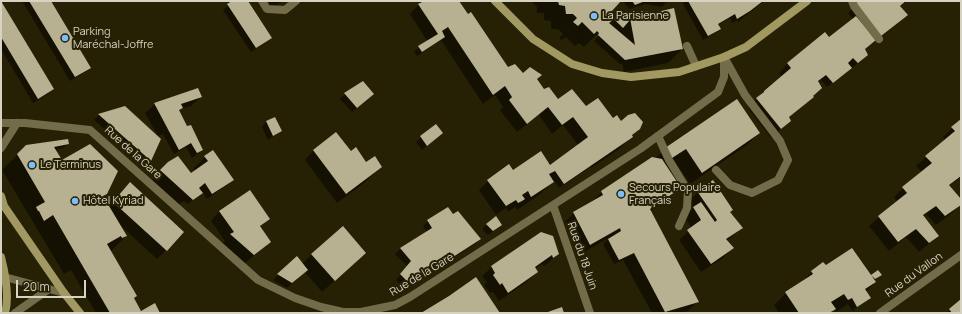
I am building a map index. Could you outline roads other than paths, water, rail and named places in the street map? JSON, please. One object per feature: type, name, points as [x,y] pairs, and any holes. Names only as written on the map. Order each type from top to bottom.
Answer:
[{"type":"main road","points":[[494,1],[533,39],[572,64],[602,73],[631,77],[679,72],[724,57],[746,47],[807,1]]},
{"type":"main road","points":[[1,196],[4,206],[64,293],[80,313]]},
{"type":"main road","points":[[1,257],[7,307],[5,313]]},
{"type":"street","points":[[262,1],[267,9],[285,10],[296,1]]},
{"type":"street","points":[[852,1],[854,6],[879,39]]},
{"type":"street","points":[[687,46],[696,66]]},
{"type":"street","points":[[716,170],[730,185],[752,193],[778,180],[788,160],[780,141],[744,95],[724,57]]},
{"type":"street","name":"Rue de la Gare","points":[[1,123],[25,123],[90,130],[258,280],[295,298],[321,308],[343,312],[361,312],[389,306],[405,300],[640,149],[718,92],[724,77],[724,57]]},
{"type":"street","points":[[1,148],[17,124]]},
{"type":"street","points":[[658,136],[669,160],[688,190],[687,208],[679,226]]},
{"type":"street","name":"Rue du 18 Juin","points":[[553,205],[590,313]]},
{"type":"street","name":"Rue du Vallon","points":[[880,313],[961,255]]},
{"type":"street","points":[[4,276],[64,293]]},
{"type":"street","points":[[15,313],[49,289]]},
{"type":"place","name":"La Parisienne","points":[[594,16]]},
{"type":"place","name":"Parking Maréchal-Joffre","points":[[65,38]]},
{"type":"place","name":"Le Terminus","points":[[32,165]]},
{"type":"place","name":"Secours Populaire Français","points":[[621,194]]},
{"type":"place","name":"Hôtel Kyriad","points":[[75,201]]}]
